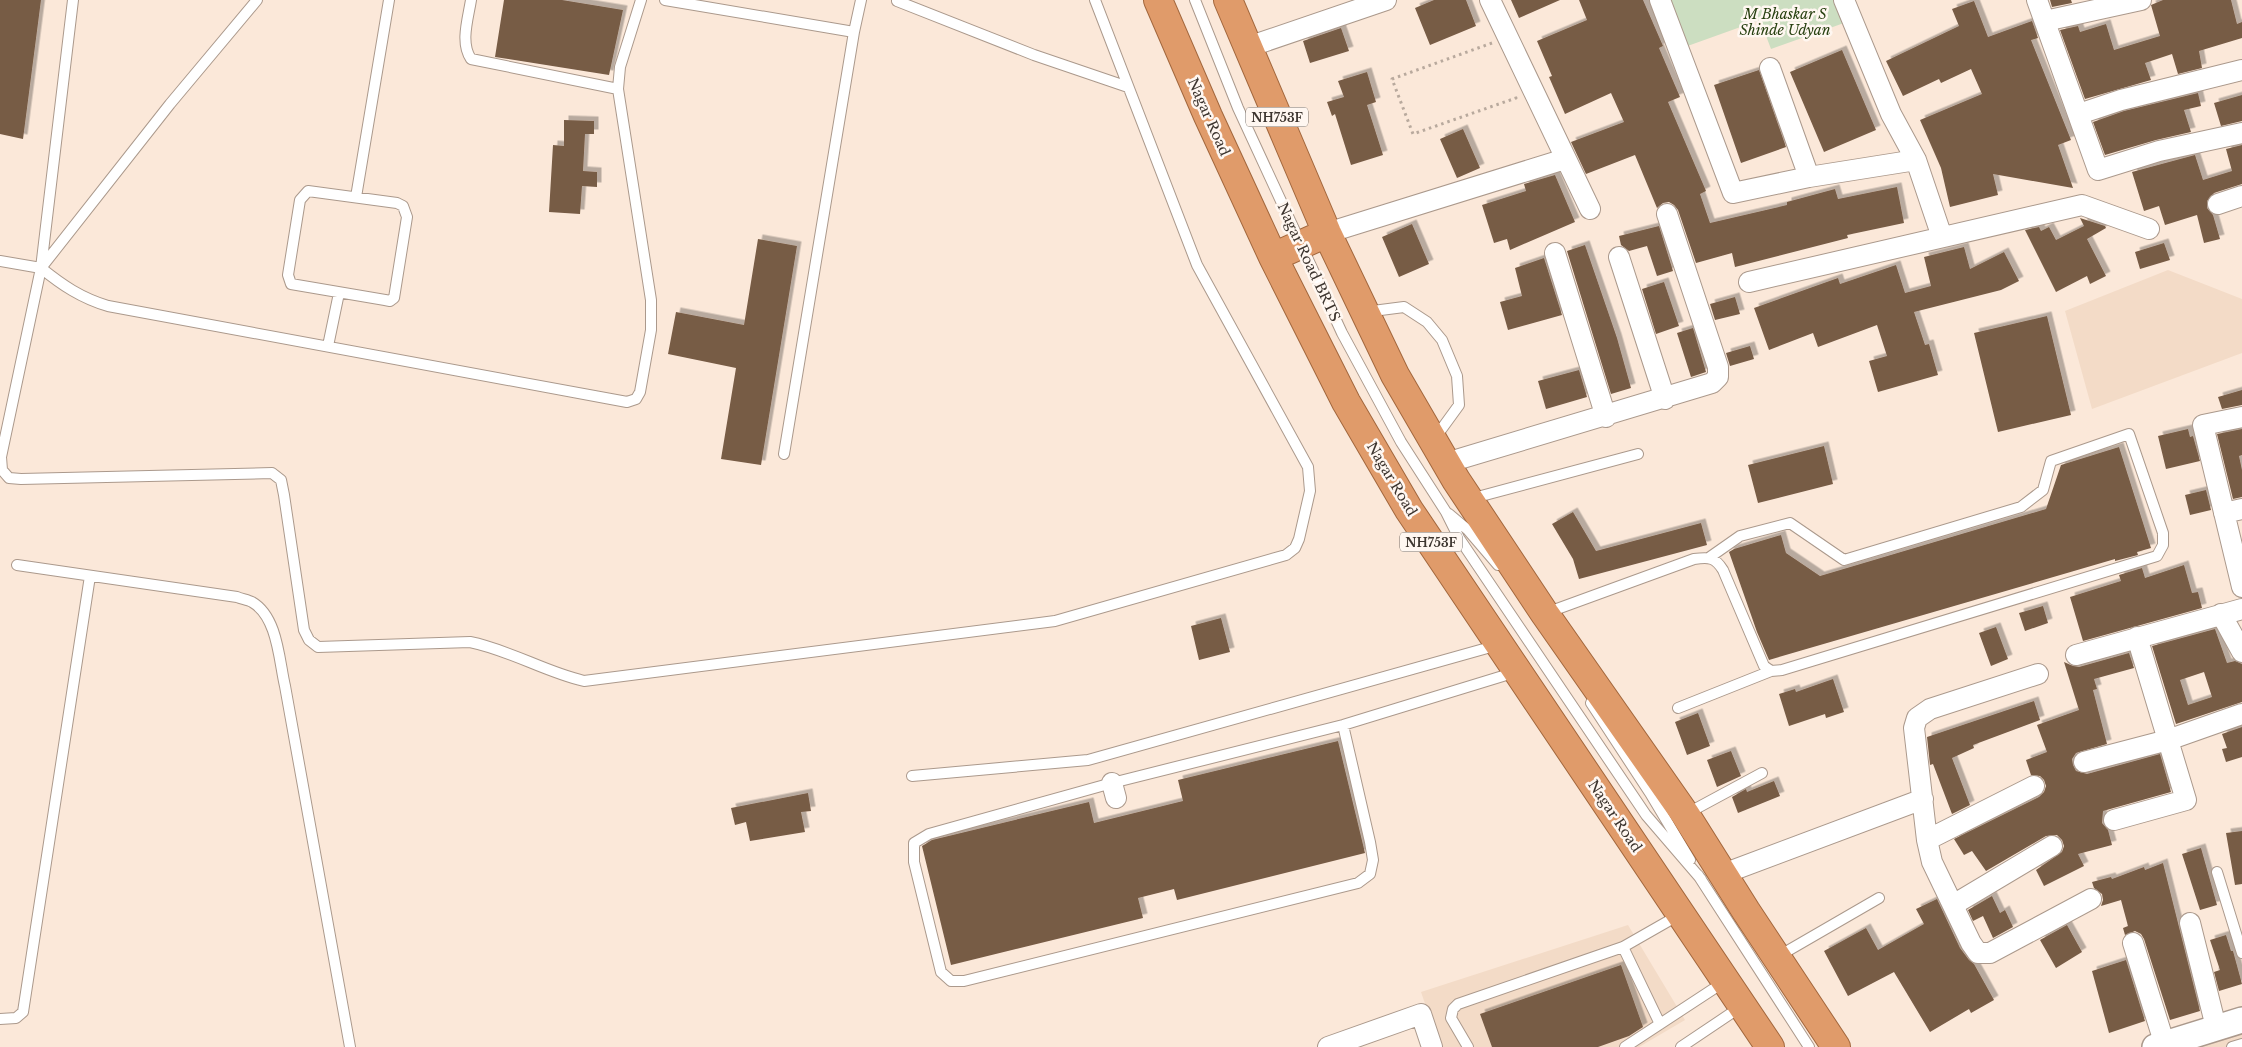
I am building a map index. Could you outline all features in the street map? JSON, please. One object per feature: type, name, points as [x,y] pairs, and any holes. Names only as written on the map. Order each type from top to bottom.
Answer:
[{"type":"highway","name":"Nagar Road","points":[[1158,0],[1208,116],[1273,257],[1356,418],[1409,510],[1770,1047]]},
{"type":"highway","name":"NH753F","points":[[1228,0],[1327,233],[1364,312],[1395,375],[1446,464],[1457,506],[1545,614],[1685,814],[1712,876],[1776,957],[1836,1047]]},
{"type":"highway","points":[[1273,257],[1327,233]]},
{"type":"street","points":[[1248,48],[1386,0]]},
{"type":"street","points":[[1490,0],[1590,209]]},
{"type":"street","points":[[1660,0],[1733,193],[1809,177],[1916,160]]},
{"type":"street","points":[[1844,0],[1891,114],[1916,160],[1942,237]]},
{"type":"street","points":[[2037,0],[2098,170],[2159,152],[2242,133]]},
{"type":"street","points":[[2045,21],[2140,0]]},
{"type":"street","points":[[1770,68],[1809,177]]},
{"type":"street","points":[[2079,114],[2121,100],[2242,70]]},
{"type":"street","points":[[1327,233],[1565,159]]},
{"type":"street","points":[[2218,204],[2242,196]]},
{"type":"street","points":[[1749,282],[2082,205],[2149,229]]},
{"type":"street","points":[[1446,464],[1665,399],[1712,383],[1718,377],[1718,367],[1667,214]]},
{"type":"street","points":[[1555,253],[1606,417]]},
{"type":"street","points":[[1619,257],[1665,399]]},
{"type":"street","points":[[2242,417],[2204,425],[2233,511],[2242,587]]},
{"type":"street","points":[[2076,655],[2242,609]]},
{"type":"street","points":[[2221,614],[2242,652]]},
{"type":"street","points":[[2114,820],[2186,800],[2137,638]]},
{"type":"street","points":[[2038,674],[1930,710],[1918,718],[1914,728],[1927,840],[1932,862],[1978,953],[1990,953],[2090,899]]},
{"type":"street","points":[[2084,762],[2168,740],[2242,714]]},
{"type":"street","points":[[1927,840],[2034,786]]},
{"type":"street","points":[[1712,876],[1923,799]]},
{"type":"street","points":[[1953,905],[2052,846]]},
{"type":"street","points":[[2190,923],[2216,1027]]},
{"type":"street","points":[[2133,944],[2160,1045],[2242,1020]]},
{"type":"street","points":[[1328,1047],[1420,1014],[1432,1047]]},
{"type":"lane","points":[[73,0],[41,268],[1,458],[2,470],[9,478],[21,479],[272,473],[281,480],[304,630],[308,640],[318,647],[470,642],[492,646],[561,676],[584,681],[1055,621],[1286,554],[1295,548],[1310,491],[1308,467],[1303,454],[1197,265],[1095,0]]},
{"type":"lane","points":[[41,268],[170,104],[256,0]]},
{"type":"lane","points":[[356,197],[389,0]]},
{"type":"lane","points":[[471,0],[465,42],[466,52],[471,59],[618,89]]},
{"type":"lane","points":[[0,261],[41,268],[73,293],[108,306],[627,402],[636,399],[640,392],[651,330],[651,300],[618,89],[620,67],[641,0]]},
{"type":"lane","points":[[666,0],[854,32]]},
{"type":"lane","points":[[784,454],[854,32],[861,0]]},
{"type":"lane","name":"Nagar Road BRTS","points":[[1195,0],[1238,108],[1342,333],[1401,442],[1457,506]]},
{"type":"lane","points":[[898,1],[1034,55],[1128,87]]},
{"type":"lane","points":[[308,191],[314,191],[397,203],[403,206],[407,217],[396,294],[390,301],[339,293],[296,286],[288,280],[300,200],[308,191]]},
{"type":"lane","points":[[328,346],[339,293]]},
{"type":"lane","points":[[1364,312],[1404,307],[1427,322],[1442,340],[1457,376],[1459,405],[1433,440]]},
{"type":"lane","points":[[1545,614],[1694,559],[1710,557],[1740,536],[1790,523],[1844,560],[2021,507],[2043,490],[2051,461],[2129,434],[2163,533],[2163,545],[2157,556],[1798,666],[1771,671],[1678,708]]},
{"type":"lane","points":[[1457,506],[1638,454]]},
{"type":"lane","points":[[1457,506],[1468,530],[1506,576]]},
{"type":"lane","points":[[1457,506],[1458,538],[1646,815],[1712,876]]},
{"type":"lane","points":[[1710,557],[1718,562],[1723,570],[1764,666],[1771,671]]},
{"type":"lane","points":[[17,565],[237,597],[253,603],[264,614],[272,629],[285,686],[350,1047]]},
{"type":"lane","points":[[0,1019],[16,1018],[23,1012],[90,576]]},
{"type":"lane","points":[[912,776],[1088,760],[1499,644]]},
{"type":"lane","points":[[1343,725],[1373,860],[1370,874],[1358,883],[964,981],[951,981],[941,972],[914,862],[914,843],[929,834],[1114,790],[1343,725],[1517,672]]},
{"type":"lane","points":[[1586,695],[1650,792],[1712,876],[1809,1047]]},
{"type":"lane","points":[[1685,814],[1762,773]]},
{"type":"lane","points":[[2217,872],[2242,953]]},
{"type":"lane","points":[[1776,957],[1879,898]]},
{"type":"lane","points":[[1468,1047],[1451,1018],[1453,1009],[1458,1004],[1623,947],[1681,914]]},
{"type":"lane","points":[[1623,947],[1660,1024]]},
{"type":"lane","points":[[1625,1047],[1683,1007],[1726,981]]},
{"type":"lane","points":[[1681,1047],[1742,1006]]},
{"type":"lane","points":[[2232,1047],[2242,1044]]},
{"type":"path","points":[[1494,42],[1392,79],[1413,134],[1516,98],[1513,91]]},
{"type":"shaded area","points":[[2168,270],[2242,299],[2242,353],[2092,409],[2065,311]]},
{"type":"shaded area","points":[[1628,925],[1685,1020],[1639,1047],[1440,1047],[1421,992]]},
{"type":"shaded area","points":[[2242,1034],[2242,1047],[2184,1047]]},
{"type":"green space","name":"M Bhaskar S Shinde Udyan","points":[[1665,0],[1836,0],[1844,23],[1771,49],[1760,20],[1682,48]]},
{"type":"building","points":[[0,0],[41,0],[23,139],[0,134]]},
{"type":"building","points":[[504,0],[562,0],[623,10],[609,75],[495,57]]},
{"type":"building","points":[[1434,0],[1466,0],[1476,26],[1430,45],[1415,8]]},
{"type":"building","points":[[1511,0],[1560,0],[1519,18]]},
{"type":"building","points":[[1579,0],[1643,0],[1663,46],[1659,48],[1680,97],[1668,102],[1706,191],[1700,194],[1710,223],[1787,205],[1787,202],[1835,189],[1838,199],[1897,187],[1904,223],[1847,235],[1848,238],[1735,267],[1732,253],[1696,263],[1678,210],[1669,202],[1663,203],[1657,208],[1635,155],[1586,174],[1571,142],[1624,122],[1611,93],[1565,114],[1549,77],[1552,76],[1537,41],[1587,20]]},
{"type":"building","points":[[2050,0],[2071,0],[2072,3],[2052,7]]},
{"type":"building","points":[[2163,0],[2231,0],[2237,24],[2242,22],[2242,38],[2199,51],[2202,68],[2178,74],[2172,54],[2145,63],[2151,80],[2085,99],[2060,30],[2078,26],[2080,32],[2106,24],[2114,50],[2160,36],[2151,5]]},
{"type":"building","points":[[1974,1],[1988,37],[2032,21],[2038,38],[2031,40],[2071,140],[2058,145],[2073,188],[1993,174],[1998,195],[1950,207],[1941,168],[1920,120],[1982,94],[1971,69],[1941,83],[1939,79],[1903,96],[1886,61],[1959,26],[1952,9]]},
{"type":"building","points":[[1341,28],[1349,51],[1310,63],[1303,41]]},
{"type":"building","points":[[1842,50],[1876,130],[1824,152],[1790,72]]},
{"type":"building","points":[[1759,70],[1786,147],[1741,163],[1714,85]]},
{"type":"building","points":[[1367,72],[1376,102],[1367,105],[1383,155],[1351,165],[1335,114],[1332,116],[1327,102],[1344,97],[1338,81]]},
{"type":"building","points":[[2198,93],[2201,106],[2184,110],[2191,132],[2105,155],[2093,122],[2124,111]]},
{"type":"building","points":[[2242,95],[2242,121],[2221,126],[2214,103]]},
{"type":"building","points":[[564,120],[594,121],[594,134],[585,134],[583,171],[597,172],[597,187],[582,186],[580,214],[549,212],[553,145],[564,146]]},
{"type":"building","points":[[1463,129],[1480,168],[1457,178],[1440,139]]},
{"type":"building","points":[[2242,145],[2242,184],[2214,193],[2207,201],[2207,208],[2213,215],[2220,239],[2204,243],[2197,215],[2165,225],[2159,206],[2144,211],[2132,172],[2195,155],[2203,180],[2232,171],[2226,149]]},
{"type":"building","points":[[1555,175],[1575,222],[1510,250],[1507,239],[1494,243],[1482,205],[1526,191],[1524,184]]},
{"type":"building","points":[[2080,218],[2105,226],[2106,228],[2087,239],[2106,276],[2090,284],[2087,276],[2056,292],[2025,230],[2039,227],[2041,231],[2049,227],[2056,240],[2084,226]]},
{"type":"building","points":[[1412,224],[1429,264],[1399,277],[1382,237]]},
{"type":"building","points":[[1659,226],[1673,271],[1657,276],[1647,246],[1629,251],[1621,245],[1619,236]]},
{"type":"building","points":[[758,239],[797,246],[761,465],[721,459],[736,368],[668,354],[676,312],[744,325]]},
{"type":"building","points":[[2164,243],[2170,260],[2140,269],[2135,252]]},
{"type":"building","points":[[1585,245],[1617,338],[1631,388],[1611,394],[1567,251]]},
{"type":"building","points":[[1964,247],[1970,269],[2004,252],[2019,281],[2001,290],[1914,312],[1925,345],[1929,344],[1938,375],[1878,392],[1869,361],[1887,356],[1877,325],[1818,347],[1813,333],[1769,350],[1754,308],[1838,278],[1840,284],[1896,265],[1905,293],[1931,286],[1924,257]]},
{"type":"building","points":[[1544,258],[1562,315],[1508,330],[1500,302],[1522,296],[1515,268]]},
{"type":"building","points":[[1664,282],[1679,326],[1656,334],[1642,289]]},
{"type":"building","points":[[1735,297],[1740,314],[1715,320],[1710,304]]},
{"type":"building","points":[[2047,316],[2071,415],[1998,432],[1974,333]]},
{"type":"building","points":[[1693,328],[1706,372],[1691,377],[1677,333]]},
{"type":"building","points":[[1750,346],[1754,359],[1730,366],[1726,353]]},
{"type":"building","points":[[1579,370],[1587,397],[1546,409],[1538,381]]},
{"type":"building","points":[[2242,390],[2242,405],[2222,409],[2218,397]]},
{"type":"building","points":[[2188,429],[2190,437],[2193,436],[2200,461],[2166,469],[2158,436]]},
{"type":"building","points":[[2242,429],[2242,455],[2239,456],[2242,470],[2242,497],[2233,499],[2217,434]]},
{"type":"building","points":[[1824,446],[1833,484],[1758,503],[1748,465]]},
{"type":"building","points":[[2119,447],[2151,548],[2137,552],[2138,555],[2115,561],[2115,559],[1769,660],[1757,632],[1729,552],[1781,535],[1786,553],[1820,576],[2046,509],[2061,465]]},
{"type":"building","points":[[2206,490],[2211,510],[2190,515],[2185,495]]},
{"type":"building","points":[[1573,512],[1596,551],[1701,523],[1707,545],[1579,579],[1573,559],[1552,524]]},
{"type":"building","points":[[2184,565],[2192,593],[2198,592],[2202,608],[2083,641],[2070,597],[2121,581],[2119,575],[2142,568],[2145,578]]},
{"type":"building","points":[[2043,606],[2048,623],[2025,631],[2019,613]]},
{"type":"building","points":[[1221,618],[1230,652],[1199,660],[1191,626]]},
{"type":"building","points":[[1996,627],[2008,659],[1991,666],[1979,633]]},
{"type":"building","points":[[2215,629],[2227,663],[2235,661],[2242,664],[2242,702],[2176,724],[2152,646]],"holes":[[[2204,672],[2212,697],[2188,705],[2180,680]]]},
{"type":"building","points":[[2129,653],[2134,668],[2094,679],[2097,689],[2093,690],[2107,744],[2076,753],[2072,759],[2073,765],[2076,771],[2087,774],[2160,754],[2171,792],[2103,811],[2102,823],[2108,830],[2112,845],[2078,854],[2084,866],[2044,886],[2036,870],[2062,852],[2064,846],[2062,840],[2057,835],[2046,836],[1986,871],[1972,851],[1964,855],[1954,839],[2039,797],[2044,792],[2046,786],[2044,780],[2040,776],[2031,775],[2026,760],[2047,752],[2037,725],[2079,710],[2064,662],[2079,667]]},
{"type":"building","points":[[1833,679],[1844,712],[1826,718],[1825,714],[1789,726],[1779,694],[1795,689],[1796,692]]},
{"type":"building","points":[[2034,701],[2040,720],[1973,745],[1974,748],[1952,758],[1970,805],[1952,814],[1933,764],[1930,765],[1927,737]]},
{"type":"building","points":[[1698,713],[1710,746],[1687,755],[1675,722]]},
{"type":"building","points":[[2242,727],[2242,757],[2226,762],[2222,749],[2227,748],[2222,734]]},
{"type":"building","points":[[1338,741],[1365,853],[1177,900],[1174,889],[1138,898],[1143,918],[951,965],[922,846],[932,840],[1089,802],[1094,823],[1183,801],[1178,780]]},
{"type":"building","points":[[1731,751],[1741,776],[1717,787],[1707,760]]},
{"type":"building","points":[[1774,781],[1780,796],[1738,813],[1732,797],[1746,789],[1747,792]]},
{"type":"building","points":[[808,793],[811,811],[801,812],[805,832],[750,841],[746,822],[735,825],[731,808]]},
{"type":"building","points":[[2242,831],[2242,884],[2235,885],[2226,833]]},
{"type":"building","points":[[2201,848],[2217,905],[2200,910],[2182,854]]},
{"type":"building","points":[[2163,863],[2200,1011],[2170,1020],[2144,939],[2141,934],[2135,931],[2125,935],[2123,928],[2128,926],[2121,900],[2101,906],[2102,894],[2094,888],[2092,882],[2111,877],[2112,879],[2144,867],[2145,870]]},
{"type":"building","points":[[1992,896],[2000,913],[2005,910],[2013,927],[1993,938],[1983,916],[1973,921],[1968,910]]},
{"type":"building","points":[[1937,899],[1960,948],[1974,964],[1994,1000],[1971,1013],[1969,1009],[1930,1032],[1894,972],[1848,996],[1824,951],[1866,928],[1878,950],[1924,924],[1916,909]]},
{"type":"building","points":[[2067,925],[2082,952],[2056,968],[2040,940]]},
{"type":"building","points":[[2226,935],[2231,951],[2233,951],[2242,984],[2219,991],[2214,972],[2220,970],[2210,940]]},
{"type":"building","points":[[2126,960],[2145,1021],[2109,1033],[2092,971]]},
{"type":"building","points":[[1621,965],[1643,1027],[1629,1036],[1598,1047],[1492,1047],[1480,1014]]}]
